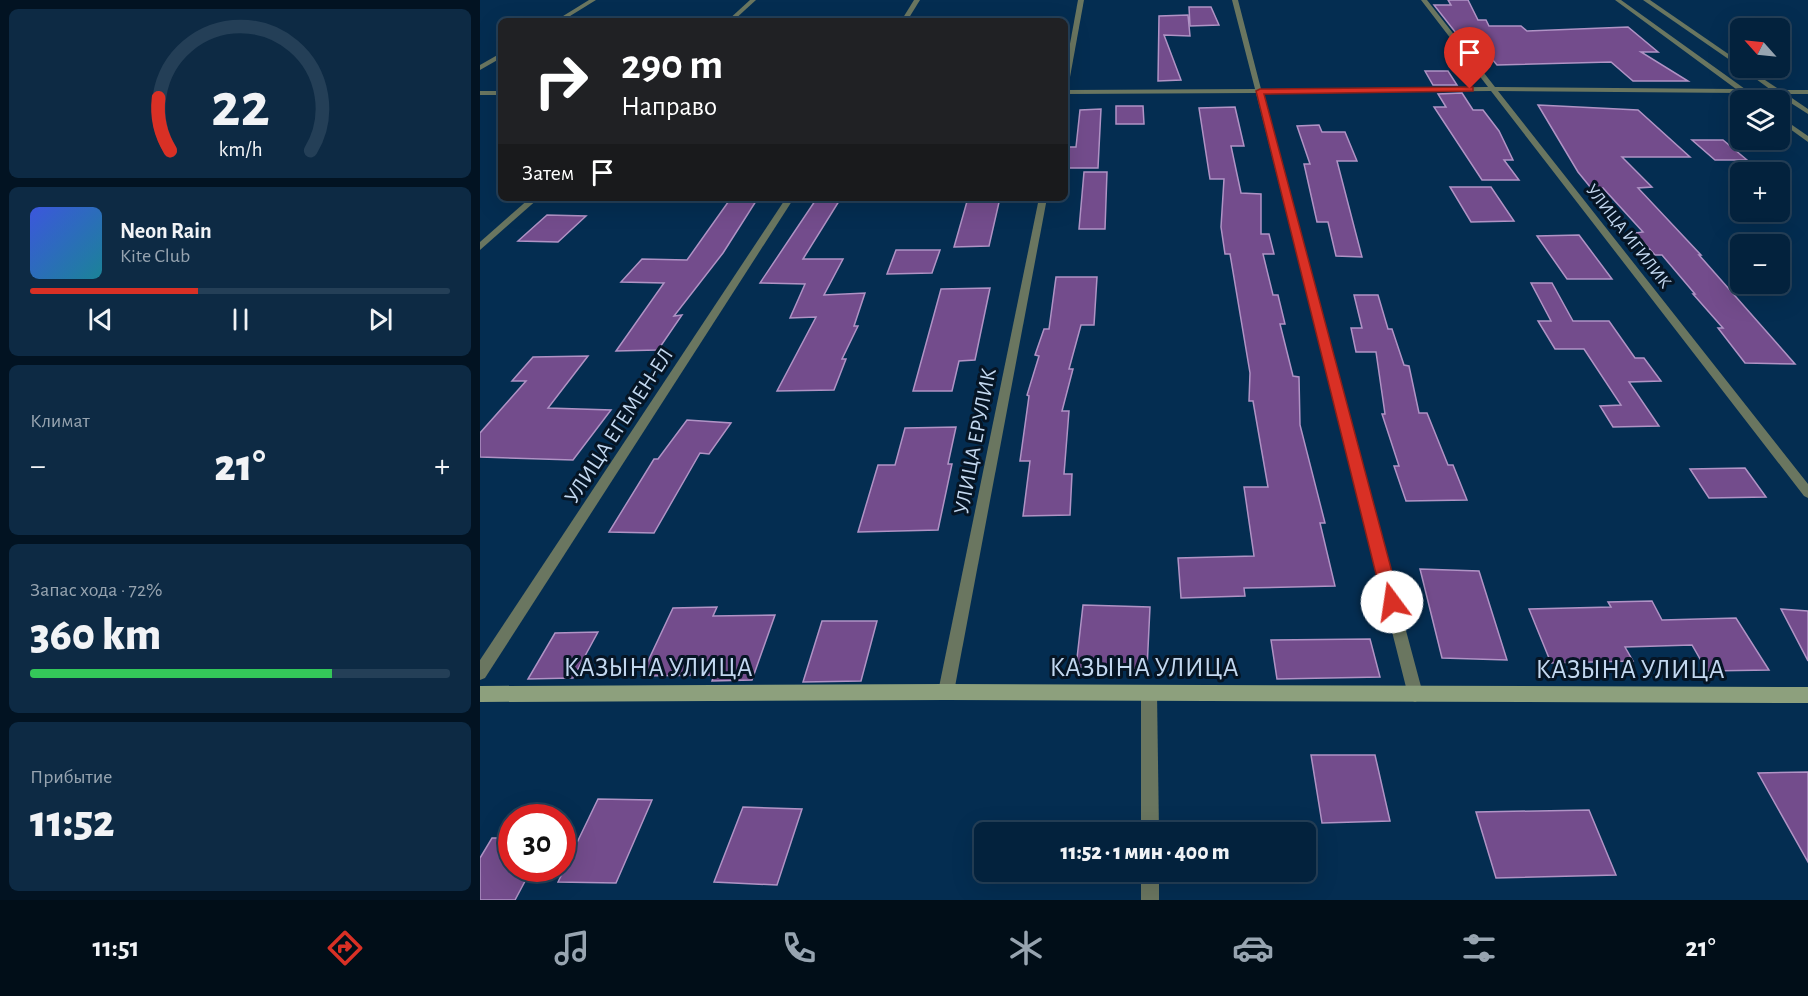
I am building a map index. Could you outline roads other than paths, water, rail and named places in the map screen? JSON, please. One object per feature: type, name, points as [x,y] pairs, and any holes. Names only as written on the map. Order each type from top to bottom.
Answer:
[{"type":"street","points":[[563,18],[593,0]]},
{"type":"street","points":[[733,18],[753,0]]},
{"type":"street","points":[[906,18],[917,0]]},
{"type":"street","points":[[1068,73],[1081,0]]},
{"type":"street","points":[[1235,0],[1416,694]]},
{"type":"street","name":"УЛИЦА ИГИЛИК","points":[[1424,0],[1808,493]]},
{"type":"street","points":[[1618,0],[1742,90]]},
{"type":"street","points":[[1646,0],[1730,58]]},
{"type":"street","points":[[480,68],[498,57]]},
{"type":"street","points":[[1759,78],[1775,90]]},
{"type":"street","points":[[1068,90],[1730,91]]},
{"type":"street","points":[[1790,92],[1808,92]]},
{"type":"street","points":[[480,93],[498,93]]},
{"type":"street","points":[[1790,100],[1808,112]]},
{"type":"street","points":[[1790,126],[1808,140]]},
{"type":"street","points":[[480,247],[532,201]]},
{"type":"street","name":"УЛИЦА ЕГЕМЕН-ЕЛ","points":[[480,673],[788,201]]},
{"type":"street","name":"УЛИЦА ЕРУЛИК","points":[[946,692],[1042,201]]},
{"type":"street","name":"КАЗЫНА УЛИЦА","points":[[480,694],[946,692],[1808,694]]},
{"type":"street","points":[[1149,693],[1150,822]]},
{"type":"street","points":[[1150,882],[1150,900]]}]
